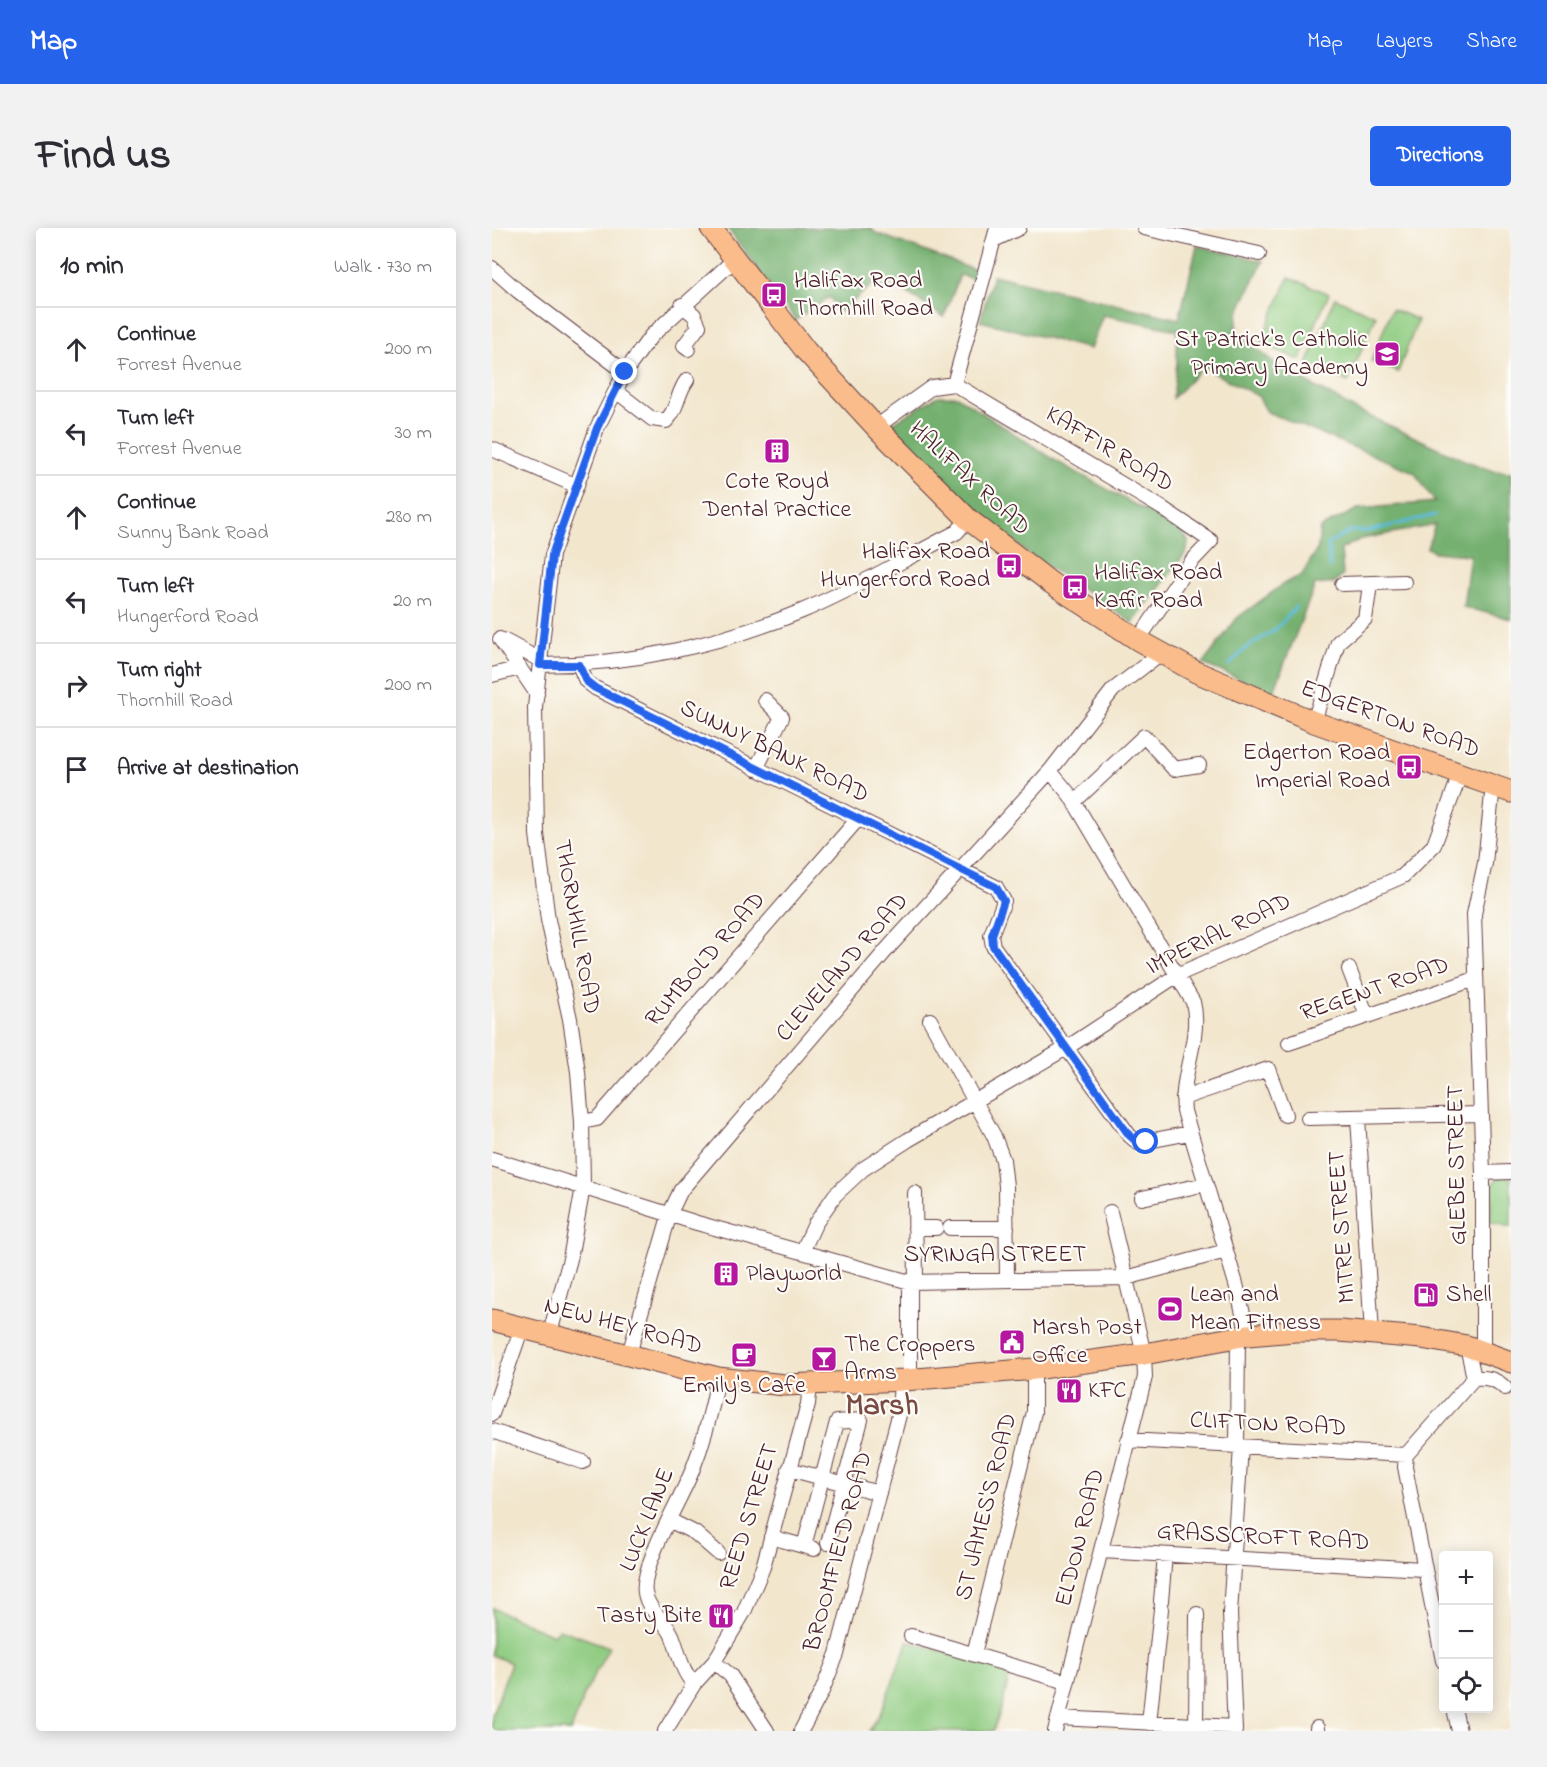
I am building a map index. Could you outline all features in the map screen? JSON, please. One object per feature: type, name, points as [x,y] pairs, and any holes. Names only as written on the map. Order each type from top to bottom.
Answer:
[{"type":"highway","name":"HALIFAX ROAD","points":[[711,228],[806,351],[876,427],[968,519],[1051,583],[1138,640],[1196,672],[1252,696]]},
{"type":"highway","name":"EDGERTON ROAD","points":[[1252,696],[1314,722],[1502,788]]},
{"type":"highway","name":"NEW HEY ROAD","points":[[492,1320],[550,1333],[718,1378],[742,1382],[810,1385],[1034,1369],[1144,1354],[1243,1336],[1295,1331],[1372,1333],[1475,1348],[1511,1362]]},
{"type":"street","points":[[876,427],[932,387],[954,384],[996,234],[1019,228]]},
{"type":"street","points":[[1144,228],[1259,254]]},
{"type":"street","name":"THORNHILL ROAD","points":[[550,1333],[570,1259],[583,1187],[582,1122],[570,1019],[548,920],[537,834],[534,738],[552,555],[597,428],[625,372],[651,336],[682,305],[734,260]]},
{"type":"street","points":[[492,268],[518,291],[625,372]]},
{"type":"street","points":[[682,305],[694,315],[699,326],[684,346],[688,349]]},
{"type":"street","points":[[616,391],[652,419],[666,421],[674,413],[679,390],[687,380]]},
{"type":"street","name":"KAFFIR ROAD","points":[[954,384],[1162,508],[1211,541],[1191,562],[1138,640]]},
{"type":"street","points":[[492,449],[577,486]]},
{"type":"street","points":[[496,637],[540,662],[579,665],[632,659],[713,641],[802,610],[957,532],[968,519]]},
{"type":"street","points":[[1342,584],[1370,585],[1404,582]]},
{"type":"street","points":[[1314,722],[1338,642],[1365,619],[1370,585]]},
{"type":"street","points":[[496,637],[542,644]]},
{"type":"street","points":[[496,637],[537,694]]},
{"type":"street","name":"CLEVELAND ROAD","points":[[629,1354],[670,1213],[681,1190],[960,868],[1050,771],[1113,690],[1161,653]]},
{"type":"street","name":"SUNNY BANK ROAD","points":[[579,665],[586,681],[595,688],[996,887],[1004,901],[992,935],[993,946],[1068,1047]]},
{"type":"street","points":[[492,675],[519,668]]},
{"type":"street","points":[[756,769],[782,717],[765,700]]},
{"type":"street","points":[[1074,802],[1144,736],[1174,769],[1199,765]]},
{"type":"street","points":[[1050,771],[1074,802],[1179,974],[1196,1013],[1196,1025],[1185,1069],[1182,1098],[1190,1133],[1226,1251],[1243,1336],[1230,1613],[1235,1729],[1196,1725],[1056,1725]]},
{"type":"street","name":"IMPERIAL ROAD","points":[[802,1252],[814,1224],[835,1195],[863,1169],[1068,1047],[1179,974],[1404,876],[1434,845],[1461,772]]},
{"type":"street","name":"GLEBE STREET","points":[[1474,1378],[1483,1173],[1474,915],[1502,788]]},
{"type":"street","name":"RUMBOLD ROAD","points":[[582,1122],[597,1119],[858,819]]},
{"type":"street","points":[[1348,969],[1367,1016]]},
{"type":"street","name":"REGENT ROAD","points":[[1289,1043],[1475,979]]},
{"type":"street","points":[[930,1020],[994,1136],[1003,1160],[1006,1186],[1007,1279]]},
{"type":"street","points":[[1068,1047],[1133,1140],[1146,1142],[1190,1133]]},
{"type":"street","points":[[1182,1098],[1268,1069],[1285,1115]]},
{"type":"street","points":[[1308,1118],[1480,1114]]},
{"type":"street","name":"MITRE STREET","points":[[1358,1118],[1372,1333]]},
{"type":"street","name":"SYRINGA STREET","points":[[492,1159],[697,1223],[913,1282],[1126,1278],[1226,1251]]},
{"type":"street","points":[[1483,1173],[1511,1172]]},
{"type":"street","points":[[1142,1198],[1206,1184]]},
{"type":"street","name":"BROOMFIELD ROAD","points":[[801,1731],[822,1691],[837,1654],[899,1415],[906,1379],[913,1282],[915,1193]]},
{"type":"street","name":"ELDON ROAD","points":[[1056,1725],[1145,1377],[1144,1354],[1110,1212]]},
{"type":"street","points":[[915,1228],[1007,1227]]},
{"type":"street","points":[[492,1414],[522,1327]]},
{"type":"street","name":"ST JAMES'S ROAD","points":[[974,1654],[1034,1412],[1034,1369]]},
{"type":"street","points":[[1508,1393],[1506,1378],[1511,1372]]},
{"type":"street","name":"LUCK LANE","points":[[694,1684],[685,1675],[680,1653],[670,1631],[658,1619],[645,1595],[644,1581],[702,1443],[718,1378]]},
{"type":"street","points":[[1443,1659],[1423,1569],[1405,1467],[1406,1455],[1474,1378],[1493,1379],[1508,1393]]},
{"type":"street","name":"REED STREET","points":[[694,1684],[714,1662],[744,1612],[764,1567],[808,1404],[810,1385]]},
{"type":"street","points":[[771,1537],[809,1548],[822,1478],[837,1422],[861,1419],[828,1543]]},
{"type":"street","points":[[492,1431],[583,1462]]},
{"type":"street","name":"CLIFTON ROAD","points":[[1128,1440],[1406,1455]]},
{"type":"street","points":[[789,1469],[879,1493]]},
{"type":"street","points":[[669,1520],[695,1533],[718,1553]]},
{"type":"street","name":"GRASSCROFT ROAD","points":[[1101,1551],[1423,1569]]},
{"type":"street","points":[[1149,1724],[1165,1554]]},
{"type":"street","points":[[1196,1725],[1197,1614]]},
{"type":"street","points":[[911,1636],[1067,1682]]},
{"type":"street","points":[[714,1662],[730,1675],[767,1731]]},
{"type":"street","points":[[665,1731],[694,1684]]},
{"type":"street","points":[[1455,1713],[1459,1731]]},
{"type":"green space","points":[[727,228],[870,228],[876,233],[980,272],[978,280],[960,275],[944,317],[892,283],[884,291],[874,283],[841,312],[829,297],[796,320]]},
{"type":"green space","points":[[1197,246],[1263,261],[1238,313],[1236,332],[1277,365],[1356,410],[1464,460],[1494,471],[1511,472],[1511,619],[1463,607],[1470,555],[1434,552],[1427,548],[1435,525],[1361,539],[1341,549],[1343,575],[1334,583],[1315,585],[1273,693],[1203,664],[1237,618],[1285,583],[1302,575],[1318,548],[1320,528],[1358,509],[1435,502],[1414,472],[1267,412],[1258,396],[1203,367],[1173,398],[1177,363],[1177,330],[1103,315],[1090,349],[980,321],[993,275],[1179,319]]},
{"type":"green space","points":[[1289,277],[1329,294],[1300,360],[1260,343]]},
{"type":"green space","points":[[1335,298],[1376,316],[1348,382],[1307,364]]},
{"type":"green space","points":[[1392,309],[1418,320],[1398,372],[1371,361]]},
{"type":"green space","points":[[938,396],[957,396],[1056,461],[1181,530],[1188,541],[1187,551],[1133,623],[1027,553],[949,483],[891,424]]},
{"type":"green space","points":[[1501,1176],[1511,1177],[1511,1227],[1490,1222],[1492,1184]]},
{"type":"green space","points":[[492,1608],[553,1635],[559,1629],[609,1647],[585,1693],[571,1731],[492,1731],[492,1715],[511,1663],[492,1655]]},
{"type":"green space","points":[[908,1641],[1010,1672],[1003,1704],[993,1731],[869,1731],[880,1714]]},
{"type":"waterway","points":[[1330,567],[1328,544],[1351,531],[1369,531],[1435,515]]},
{"type":"waterway","points":[[1229,665],[1246,648],[1275,630],[1296,607]]},
{"type":"place","name":"Halifax Road Thornhill Road","points":[[774,295]]},
{"type":"place","name":"St Patrick's Catholic Primary Academy","points":[[1387,354]]},
{"type":"place","name":"Cote Royd Dental Practice","points":[[777,451]]},
{"type":"place","name":"Halifax Road Hungerford Road","points":[[1009,566]]},
{"type":"place","name":"Halifax Road Kaffir Road","points":[[1075,587]]},
{"type":"place","name":"Edgerton Road Imperial Road","points":[[1409,767]]},
{"type":"place","name":"Playworld","points":[[726,1274]]},
{"type":"place","name":"Shell","points":[[1426,1295]]},
{"type":"place","name":"Lean and Mean Fitness","points":[[1170,1309]]},
{"type":"place","name":"Marsh Post Office","points":[[1012,1342]]},
{"type":"place","name":"Emily's Cafe","points":[[744,1355]]},
{"type":"place","name":"The Croppers Arms","points":[[824,1359]]},
{"type":"place","name":"KFC","points":[[1069,1391]]},
{"type":"place","name":"Tasty Bite","points":[[721,1616]]},
{"type":"district","name":"Marsh","points":[[882,1407]]},
{"type":"route","points":[[625,372],[597,428],[552,555],[540,665],[579,665],[581,674],[595,688],[996,887],[1004,901],[992,935],[993,946],[1100,1091],[1129,1135],[1138,1143],[1146,1142]]}]
